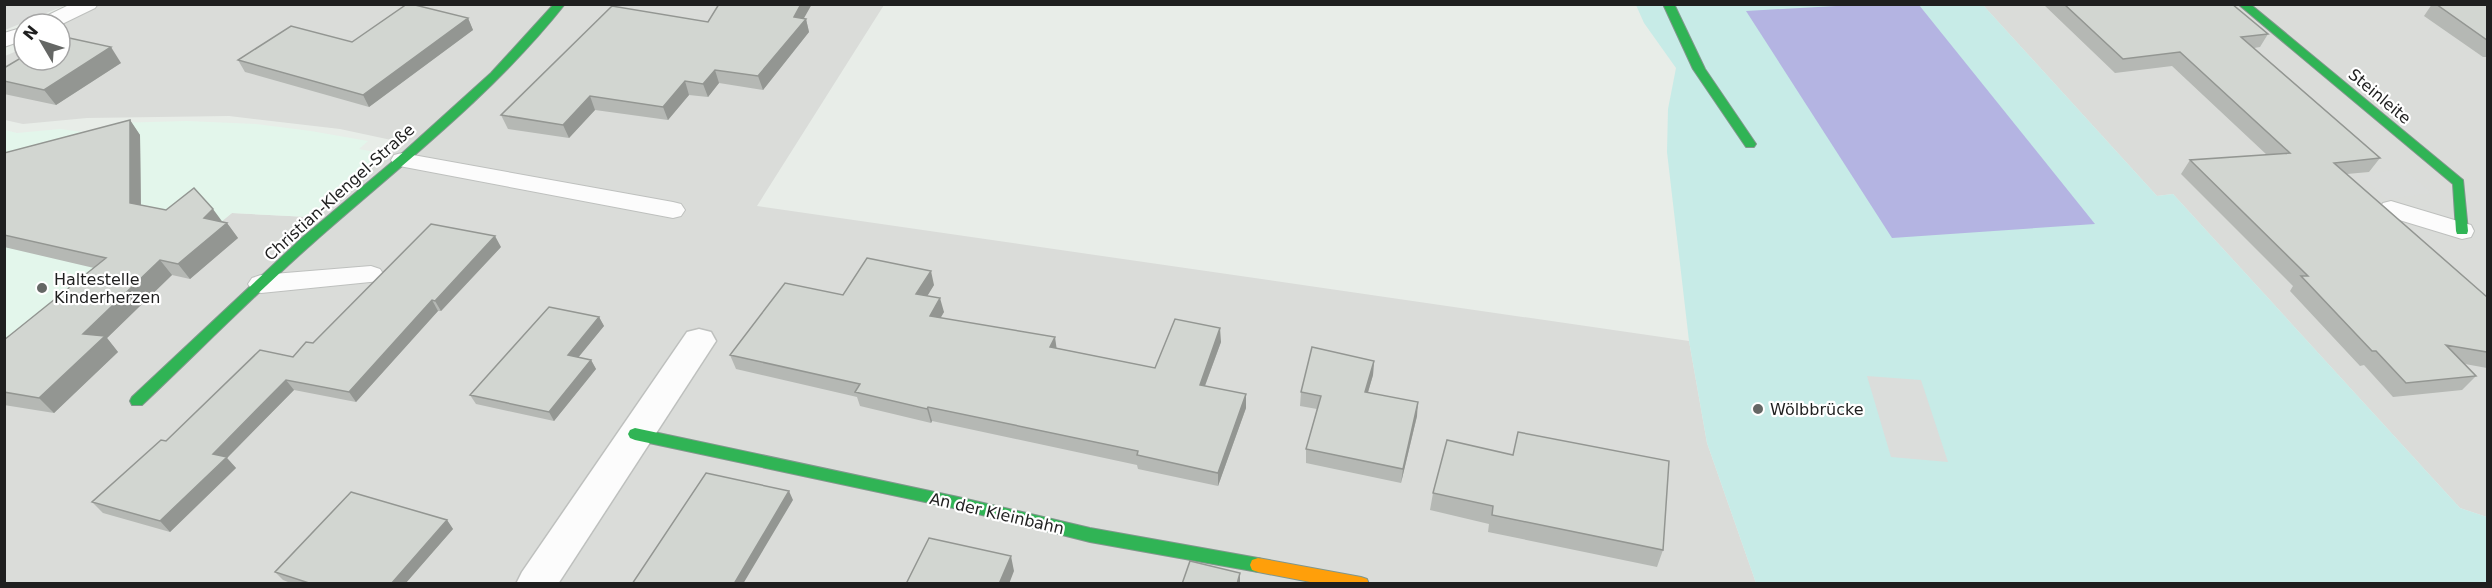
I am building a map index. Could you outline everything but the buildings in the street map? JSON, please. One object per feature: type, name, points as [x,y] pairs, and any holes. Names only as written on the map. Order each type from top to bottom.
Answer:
[{"type":"street","name":"Christian-Klengel-Straße","points":[[137,401],[308,240],[402,160],[516,54],[560,4]]},
{"type":"street","points":[[1668,4],[1699,69],[1750,144]]},
{"type":"street","name":"Steinleite","points":[[2243,4],[2459,183],[2462,231]]},
{"type":"street","points":[[536,584],[699,341]]},
{"type":"street","name":"An der Kleinbahn","points":[[635,434],[958,503],[1090,535],[1361,584]]},
{"type":"lane","points":[[71,12],[88,4]]},
{"type":"lane","points":[[402,160],[673,210]]},
{"type":"lane","points":[[2391,209],[2462,231]]},
{"type":"lane","points":[[261,284],[371,275]]},
{"type":"shaded area","points":[[9,4],[66,4],[49,12],[12,12],[12,27],[5,30],[5,6]]},
{"type":"shaded area","points":[[97,5],[884,5],[757,206],[1689,341],[1707,443],[1756,583],[5,583],[5,348],[232,213],[309,217],[396,141],[340,129],[229,116],[87,118],[23,124],[5,120],[5,56],[12,53],[12,72],[72,72],[72,18]]},
{"type":"shaded area","points":[[1636,5],[1983,5],[2157,196],[2173,194],[2460,508],[2487,517],[2487,583],[1756,583],[1707,443],[1689,341],[1667,152],[1668,109],[1676,68],[1644,23]]},
{"type":"shaded area","points":[[1854,5],[1919,5],[2095,224],[1892,238],[1746,11]]},
{"type":"shaded area","points":[[1983,5],[2487,5],[2487,517],[2460,508],[2173,194],[2157,196]]},
{"type":"shaded area","name":"Haltestelle Kinderherzen","points":[[187,121],[256,124],[311,131],[368,141],[359,149],[380,153],[309,217],[232,213],[214,228],[5,348],[5,130],[17,133],[60,129],[91,133],[109,128],[114,123]]},
{"type":"shaded area","points":[[2403,169],[2432,193],[2387,199],[2359,175]]},
{"type":"pier","points":[[1867,376],[1921,380],[1948,462],[1891,457]]},
{"type":"traffic: fast","points":[[137,401],[308,240],[402,160],[495,75],[560,4]]},
{"type":"traffic: fast","points":[[1668,4],[1699,69],[1750,144]]},
{"type":"traffic: fast","points":[[2243,4],[2459,183],[2462,231]]},
{"type":"traffic: fast","points":[[635,434],[958,503],[1090,535],[1258,565]]},
{"type":"traffic: slow","points":[[1258,565],[1361,584]]},
{"type":"place","name":"Haltestelle Kinderherzen","points":[[42,288]]},
{"type":"place","name":"Wölbbrücke","points":[[1758,409]]}]
